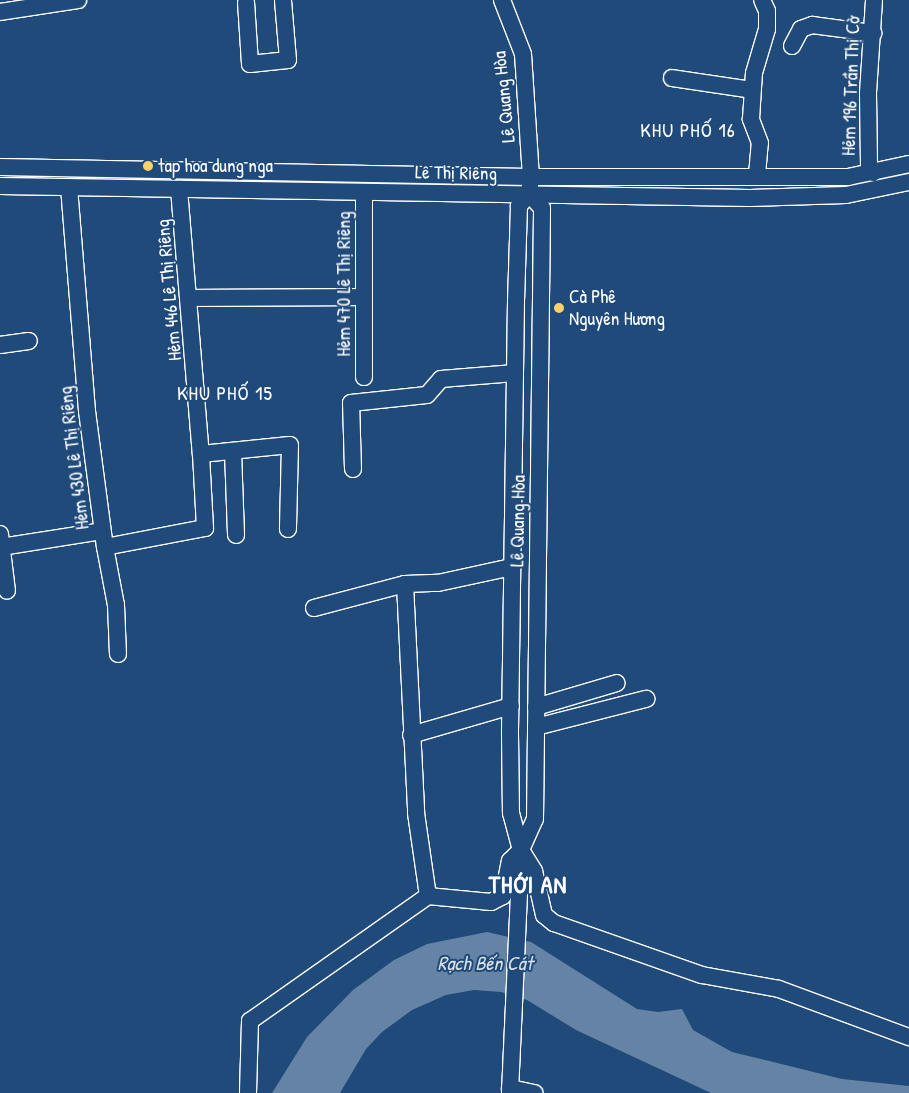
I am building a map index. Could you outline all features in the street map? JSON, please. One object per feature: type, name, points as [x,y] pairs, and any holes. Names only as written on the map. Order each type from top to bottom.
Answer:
[{"type":"street","points":[[0,12],[34,4],[78,0]]},
{"type":"street","points":[[246,2],[250,64],[288,60],[283,0]]},
{"type":"street","name":"Lê Quang Hòa","points":[[502,0],[523,54],[530,186],[542,208],[535,819],[521,850]]},
{"type":"street","points":[[756,175],[760,144],[751,119],[752,90],[766,29],[767,11],[762,0]]},
{"type":"street","name":"Hẻm 196 Trần Thị Cờ","points":[[873,173],[869,165],[868,93],[874,0]]},
{"type":"street","points":[[792,46],[801,29],[812,25],[873,33]]},
{"type":"street","points":[[672,78],[752,90]]},
{"type":"street","name":"Lê Thị Riêng","points":[[0,186],[364,192],[756,175],[848,177],[909,164]]},
{"type":"street","name":"Lê Thị Riêng","points":[[0,167],[530,186],[658,198],[814,197],[878,190],[909,182]]},
{"type":"street","name":"Lê Quang Hòa","points":[[510,1090],[521,873],[521,850],[511,813],[512,567],[518,206],[530,186]]},
{"type":"street","name":"Hẻm 430 Lê Thị Riêng","points":[[69,187],[87,412],[100,491],[104,539],[205,528],[201,454]]},
{"type":"street","name":"Hẻm 446 Lê Thị Riêng","points":[[179,189],[190,298],[201,454]]},
{"type":"street","name":"Hẻm 470 Lê Thị Riêng","points":[[364,192],[364,377]]},
{"type":"street","points":[[190,298],[364,297]]},
{"type":"street","points":[[0,345],[29,341]]},
{"type":"street","points":[[353,470],[351,403],[428,395],[441,379],[515,373]]},
{"type":"street","points":[[201,454],[290,445],[288,529]]},
{"type":"street","points":[[233,452],[236,535]]},
{"type":"street","points":[[7,591],[1,540],[104,539],[116,605],[118,654]]},
{"type":"street","points":[[314,608],[405,584],[438,583],[512,567]]},
{"type":"street","points":[[405,584],[416,813],[428,896]]},
{"type":"street","points":[[536,707],[616,683]]},
{"type":"street","points":[[536,727],[646,699]]},
{"type":"street","points":[[412,735],[511,706]]},
{"type":"street","points":[[248,1093],[250,1022],[428,896],[491,902],[503,896],[510,861],[521,850],[534,871],[544,915],[554,923],[702,975],[779,989],[909,1037]]},
{"type":"street","points":[[510,1090],[534,1093]]},
{"type":"water","name":"Rạch Bến Cát","points":[[487,932],[531,942],[637,1009],[658,1012],[682,1009],[693,1030],[732,1052],[842,1079],[909,1086],[909,1093],[711,1093],[576,1030],[527,1000],[501,992],[474,990],[446,995],[412,1010],[382,1032],[366,1049],[340,1093],[272,1093],[307,1037],[353,990],[394,960],[427,944]]},
{"type":"place","name":"tap hoa dung nga","points":[[148,166]]},
{"type":"place","name":"Cà Phê Nguyên Hương","points":[[559,308]]},
{"type":"district","name":"KHU PHỐ 16","points":[[688,129]]},
{"type":"district","name":"KHU PHỐ 15","points":[[225,392]]},
{"type":"district","name":"THỚI AN","points":[[528,885]]}]
